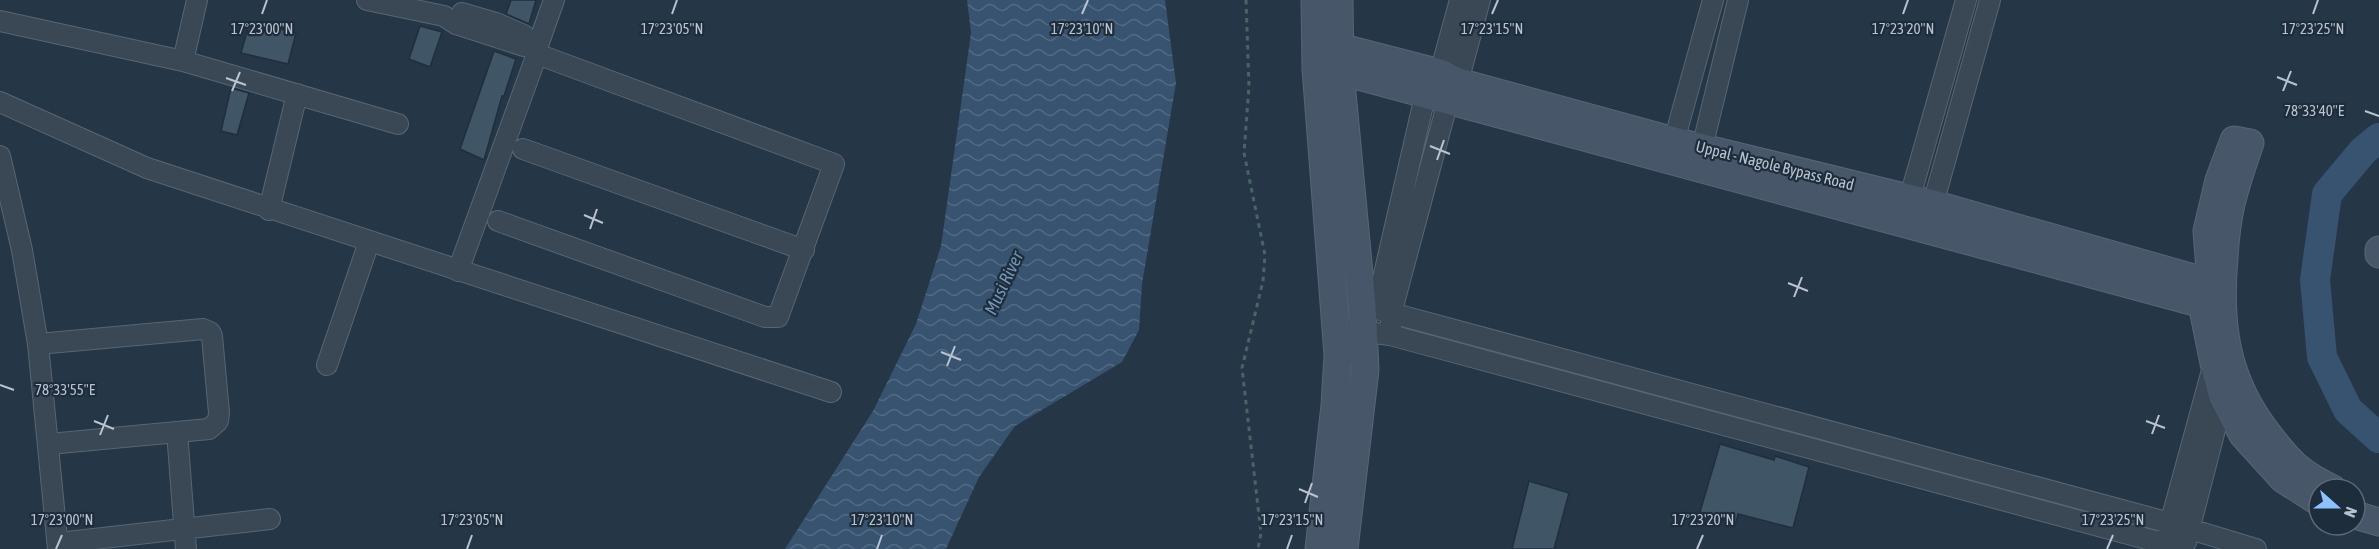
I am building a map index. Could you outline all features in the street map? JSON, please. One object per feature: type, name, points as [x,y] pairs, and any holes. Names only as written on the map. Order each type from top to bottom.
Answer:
[{"type":"street","points":[[183,61],[197,0]]},
{"type":"street","points":[[367,0],[444,16],[456,24],[537,49],[834,164],[778,317],[765,317],[498,221]]},
{"type":"street","points":[[458,271],[554,0]]},
{"type":"street","points":[[1315,0],[1377,309],[1377,334],[1365,370],[1329,548]]},
{"type":"street","points":[[1329,548],[1338,355],[1328,57],[1340,0]]},
{"type":"street","points":[[1377,309],[1443,88],[1460,0]]},
{"type":"street","points":[[1443,88],[1480,0]]},
{"type":"street","points":[[1674,141],[1713,0]]},
{"type":"street","points":[[1702,148],[1738,0]]},
{"type":"street","points":[[1916,208],[1966,0]]},
{"type":"street","points":[[1916,208],[1990,0]]},
{"type":"street","points":[[0,21],[183,61],[398,124]]},
{"type":"street","name":"Uppal - Nagole Bypass Road","points":[[1328,57],[1916,208],[2206,293]]},
{"type":"street","name":"Uppal - Nagole Bypass Road","points":[[1443,88],[1702,148],[2206,293]]},
{"type":"street","points":[[269,210],[297,94]]},
{"type":"street","points":[[0,102],[147,168],[269,210],[831,392]]},
{"type":"street","points":[[2176,548],[2189,530],[2223,397],[2223,366],[2224,338],[2221,291],[2230,205],[2250,143],[2237,140],[2231,143],[2219,180],[2207,231],[2206,293],[2223,366],[2250,412],[2285,456],[2307,477]]},
{"type":"street","points":[[524,149],[804,250]]},
{"type":"street","points":[[0,156],[22,250],[38,345],[58,546],[270,519]]},
{"type":"street","points":[[327,365],[369,242]]},
{"type":"street","points":[[1377,309],[2256,549]]},
{"type":"street","points":[[1336,326],[1410,340],[2176,548]]},
{"type":"street","points":[[1410,340],[1446,329]]},
{"type":"street","points":[[38,345],[207,330],[212,336],[219,413],[218,421],[209,429],[49,444]]},
{"type":"street","points":[[2176,548],[2170,524],[2223,366]]},
{"type":"street","points":[[2223,397],[2243,435],[2283,479],[2307,494]]},
{"type":"street","points":[[177,432],[186,549]]},
{"type":"path","points":[[1246,0],[1249,86],[1244,153],[1265,255],[1263,281],[1242,368],[1261,533],[1258,549]]},
{"type":"water","name":"Musi River","points":[[967,0],[1165,0],[1176,83],[1142,284],[1139,330],[1122,362],[1015,426],[979,477],[946,549],[785,549],[873,411],[916,324],[941,246],[971,33]]},
{"type":"building","points":[[511,0],[536,0],[529,24],[506,14]]},
{"type":"building","points":[[250,21],[296,33],[288,64],[241,53]]},
{"type":"building","points":[[420,26],[442,32],[430,67],[409,59]]},
{"type":"building","points":[[494,51],[516,59],[504,96],[502,96],[484,160],[460,149]]},
{"type":"building","points":[[231,88],[249,93],[237,135],[221,131]]},
{"type":"building","points":[[1720,444],[1774,460],[1775,456],[1809,467],[1793,528],[1738,514],[1736,523],[1700,512]]},
{"type":"building","points":[[1529,481],[1569,493],[1554,549],[1512,549]]},
{"type":"waterway","points":[[2379,138],[2363,151],[2327,194],[2315,280],[2322,357],[2348,410],[2379,438]]}]
